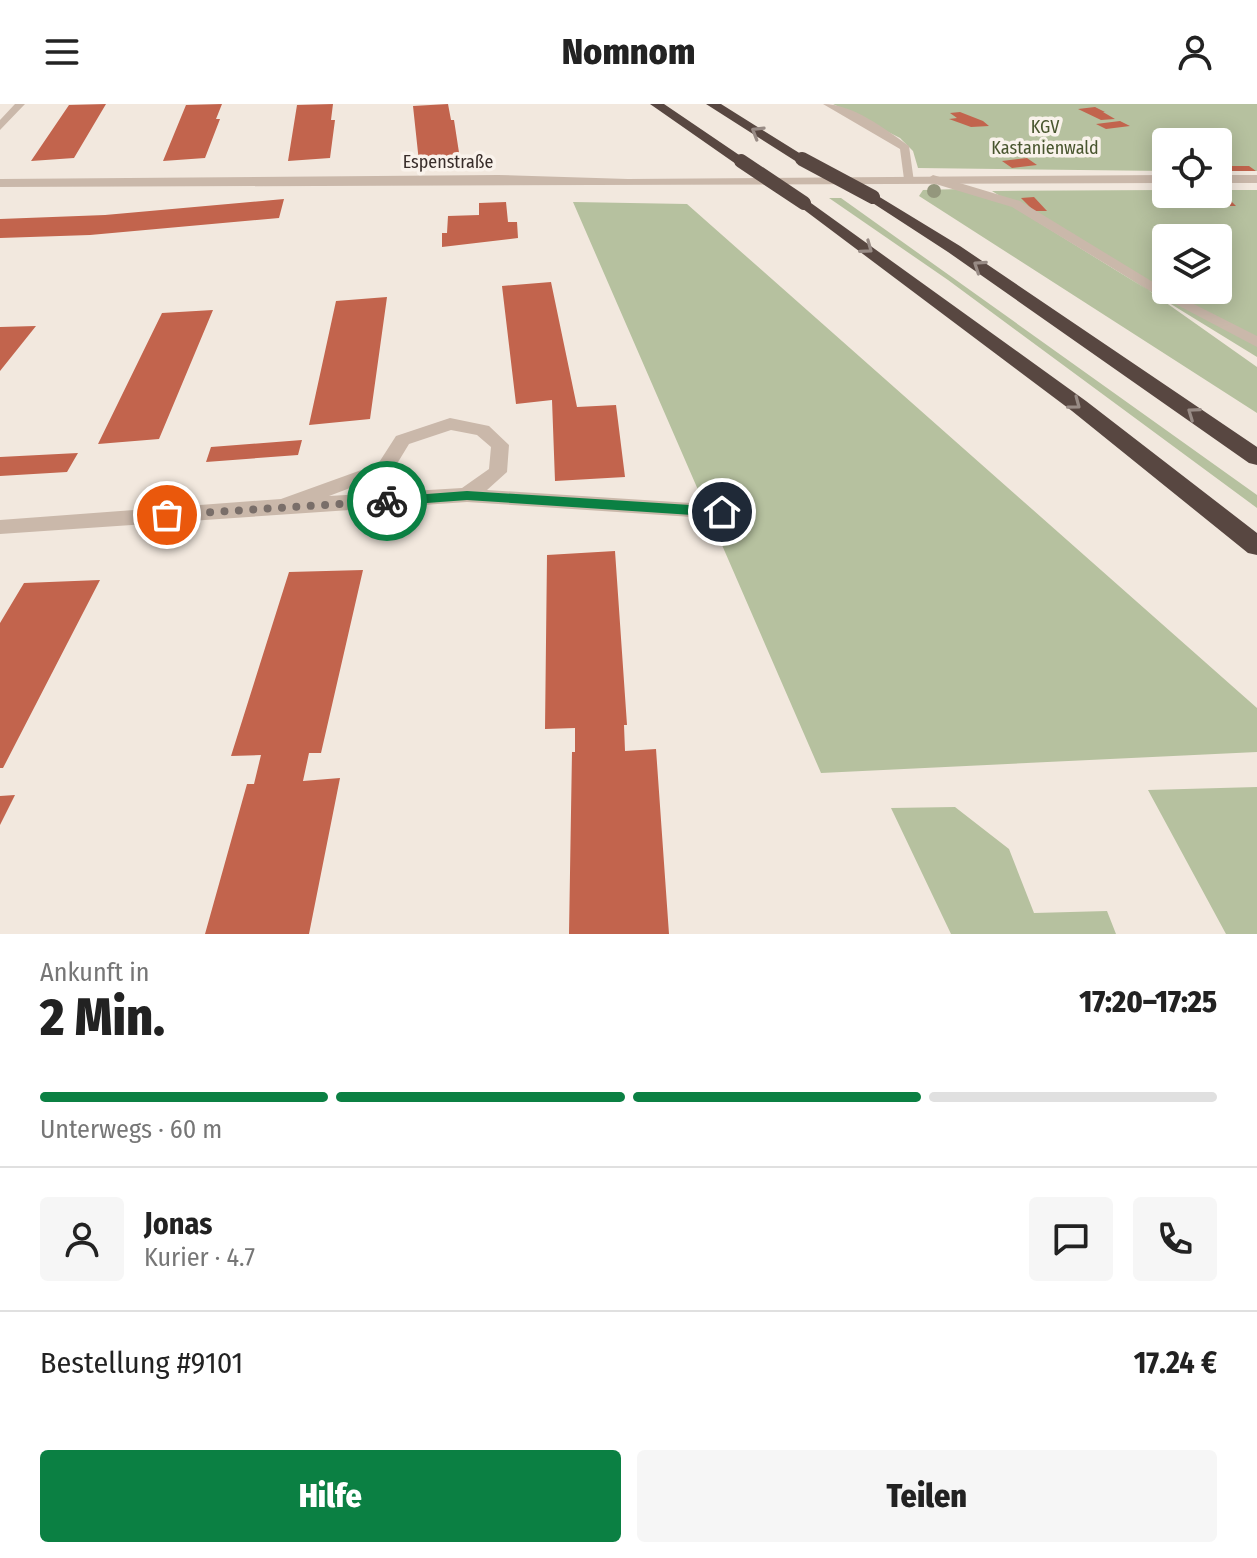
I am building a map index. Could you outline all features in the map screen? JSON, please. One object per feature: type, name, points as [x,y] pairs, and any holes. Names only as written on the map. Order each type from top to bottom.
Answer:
[{"type":"highway","points":[[656,104],[804,203],[1066,397],[1257,546]]},
{"type":"highway","points":[[712,104],[802,159],[873,197],[954,249],[1257,458]]},
{"type":"street","points":[[0,127],[20,104]]},
{"type":"street","points":[[828,104],[877,129],[905,148],[910,179]]},
{"type":"street","points":[[933,179],[1016,204],[1152,286],[1257,342]]},
{"type":"street","name":"Espenstraße","points":[[0,183],[1152,179]]},
{"type":"street","points":[[1232,179],[1257,179]]},
{"type":"street","points":[[283,506],[385,468],[402,440],[450,424],[483,430],[500,445],[498,472],[467,495]]},
{"type":"street","points":[[385,468],[394,487],[423,500]]},
{"type":"street","points":[[0,527],[467,495],[722,512]]},
{"type":"green space","name":"KGV Kastanienwald","points":[[833,104],[1257,104],[1257,171],[1232,171],[1232,128],[1152,128],[1152,171],[918,168],[913,151],[900,138]]},
{"type":"green space","points":[[961,189],[1007,203],[1148,290],[1152,293],[1152,304],[1168,304],[1257,367],[1257,413],[919,196],[923,190]]},
{"type":"green space","points":[[1152,190],[1152,208],[1232,208],[1232,190],[1257,190],[1257,357],[1171,304],[1232,304],[1232,224],[1152,224],[1152,292],[992,191]]},
{"type":"green space","points":[[829,198],[841,198],[1257,495],[1257,508],[948,280]]},
{"type":"green space","points":[[573,202],[687,204],[1257,708],[1257,752],[821,773]]},
{"type":"green space","points":[[1257,787],[1257,934],[1226,934],[1148,790]]},
{"type":"green space","points":[[955,807],[1009,849],[1034,913],[1107,911],[1116,934],[951,934],[891,808]]},
{"type":"building","points":[[106,104],[74,158],[31,161],[69,105]]},
{"type":"building","points":[[222,104],[216,119],[220,119],[205,158],[163,161],[186,105]]},
{"type":"building","points":[[333,104],[331,120],[335,120],[330,158],[288,161],[297,105]]},
{"type":"building","points":[[448,104],[451,120],[454,120],[460,159],[419,162],[413,106]]},
{"type":"building","points":[[1095,107],[1115,119],[1101,120],[1078,109]]},
{"type":"building","points":[[960,112],[989,126],[971,127],[949,119],[957,118],[950,113]]},
{"type":"building","points":[[1120,121],[1130,126],[1106,129],[1096,124]]},
{"type":"building","points":[[1013,148],[1022,155],[1000,157],[991,151]]},
{"type":"building","points":[[1027,158],[1037,165],[1012,168],[1002,161]]},
{"type":"building","points":[[1232,166],[1249,166],[1256,171],[1232,171]]},
{"type":"building","points":[[1034,197],[1047,211],[1034,211],[1021,198]]},
{"type":"building","points":[[284,199],[279,218],[90,235],[0,238],[0,219],[105,215]]},
{"type":"building","points":[[506,202],[508,222],[517,222],[518,238],[442,247],[442,233],[447,233],[448,216],[479,215],[479,203]]},
{"type":"building","points":[[551,282],[577,407],[616,405],[625,477],[555,481],[552,400],[516,404],[502,286]]},
{"type":"building","points":[[387,297],[370,419],[309,425],[336,301]]},
{"type":"building","points":[[213,310],[159,439],[98,444],[162,313]]},
{"type":"building","points":[[36,326],[0,371],[0,327]]},
{"type":"building","points":[[302,440],[298,455],[206,462],[211,447]]},
{"type":"building","points":[[78,453],[67,472],[0,476],[0,457]]},
{"type":"building","points":[[615,551],[627,725],[624,725],[625,751],[656,749],[669,934],[569,934],[575,728],[545,729],[547,555]]},
{"type":"building","points":[[363,570],[321,753],[309,753],[303,781],[340,778],[309,934],[205,934],[247,784],[254,784],[261,755],[231,756],[289,572]]},
{"type":"building","points":[[100,580],[3,768],[0,768],[0,623],[24,583]]},
{"type":"building","points":[[15,795],[0,825],[0,796]]},
{"type":"way so far","points":[[167,515],[387,501]]},
{"type":"route","points":[[387,501],[467,495],[722,512]]}]
